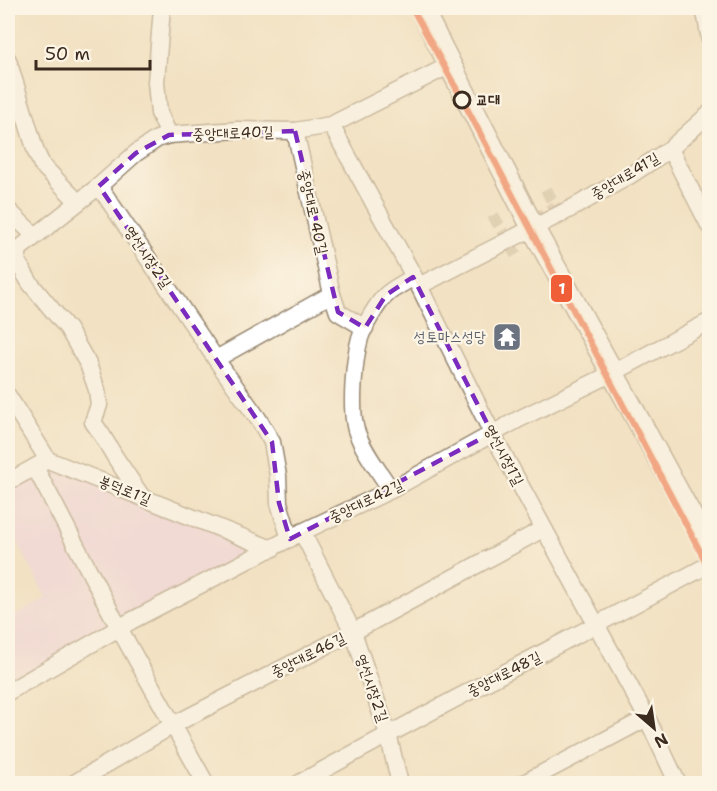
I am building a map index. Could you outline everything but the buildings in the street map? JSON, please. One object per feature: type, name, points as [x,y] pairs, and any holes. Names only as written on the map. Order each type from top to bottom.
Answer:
[{"type":"main road","points":[[421,8],[533,228],[710,551]]},
{"type":"street","points":[[162,8],[156,82],[159,113],[169,135]]},
{"type":"street","points":[[709,8],[705,12],[710,40]]},
{"type":"street","points":[[8,60],[39,159],[42,165],[78,202]]},
{"type":"street","name":"중앙대로40길","points":[[142,497],[93,422],[99,405],[97,390],[88,364],[68,329],[30,283],[17,261],[20,249],[99,186],[136,153],[157,139],[169,135],[237,130],[295,131],[331,125],[450,65]]},
{"type":"street","name":"중앙대로41길","points":[[391,490],[361,442],[356,428],[353,405],[360,338],[386,295],[533,228],[629,176],[670,148],[710,113]]},
{"type":"street","name":"영선시장1길","points":[[331,125],[416,282],[492,434],[647,718],[678,783]]},
{"type":"street","name":"중앙대로 40길","points":[[295,131],[332,294]]},
{"type":"street","points":[[670,148],[710,227]]},
{"type":"street","name":"영선시장2길","points":[[99,186],[273,442],[279,503],[353,632],[388,734],[400,783]]},
{"type":"street","points":[[8,210],[35,236]]},
{"type":"street","points":[[216,359],[332,294],[338,312],[365,328]]},
{"type":"street","name":"중앙대로42길","points":[[8,692],[119,628],[296,535],[391,490],[492,434],[710,321]]},
{"type":"street","points":[[8,396],[119,628],[206,783]]},
{"type":"street","points":[[8,480],[41,463]]},
{"type":"street","name":"봉덕로1길","points":[[41,463],[142,497],[272,549]]},
{"type":"street","name":"중앙대로46길","points":[[73,783],[173,725],[353,632],[543,529]]},
{"type":"street","name":"중앙대로48길","points":[[298,783],[710,564]]},
{"type":"street","points":[[525,783],[647,718]]},
{"type":"highlighted area","points":[[295,131],[338,312],[365,328],[386,295],[413,277],[492,433],[290,539],[279,503],[272,442],[99,186],[136,153],[169,135]]},
{"type":"shaded area","points":[[48,460],[272,549],[8,687],[8,620],[46,598],[8,523],[8,486]]},
{"type":"tunnel","points":[[546,189],[564,224]]},
{"type":"tunnel","points":[[533,220],[555,207]]},
{"type":"tunnel","points":[[493,215],[516,255]]},
{"type":"transit line","name":"1","points":[[412,8],[710,570]]},
{"type":"place","name":"교대","points":[[462,100]]},
{"type":"place","name":"성토마스성당","points":[[507,337]]}]
